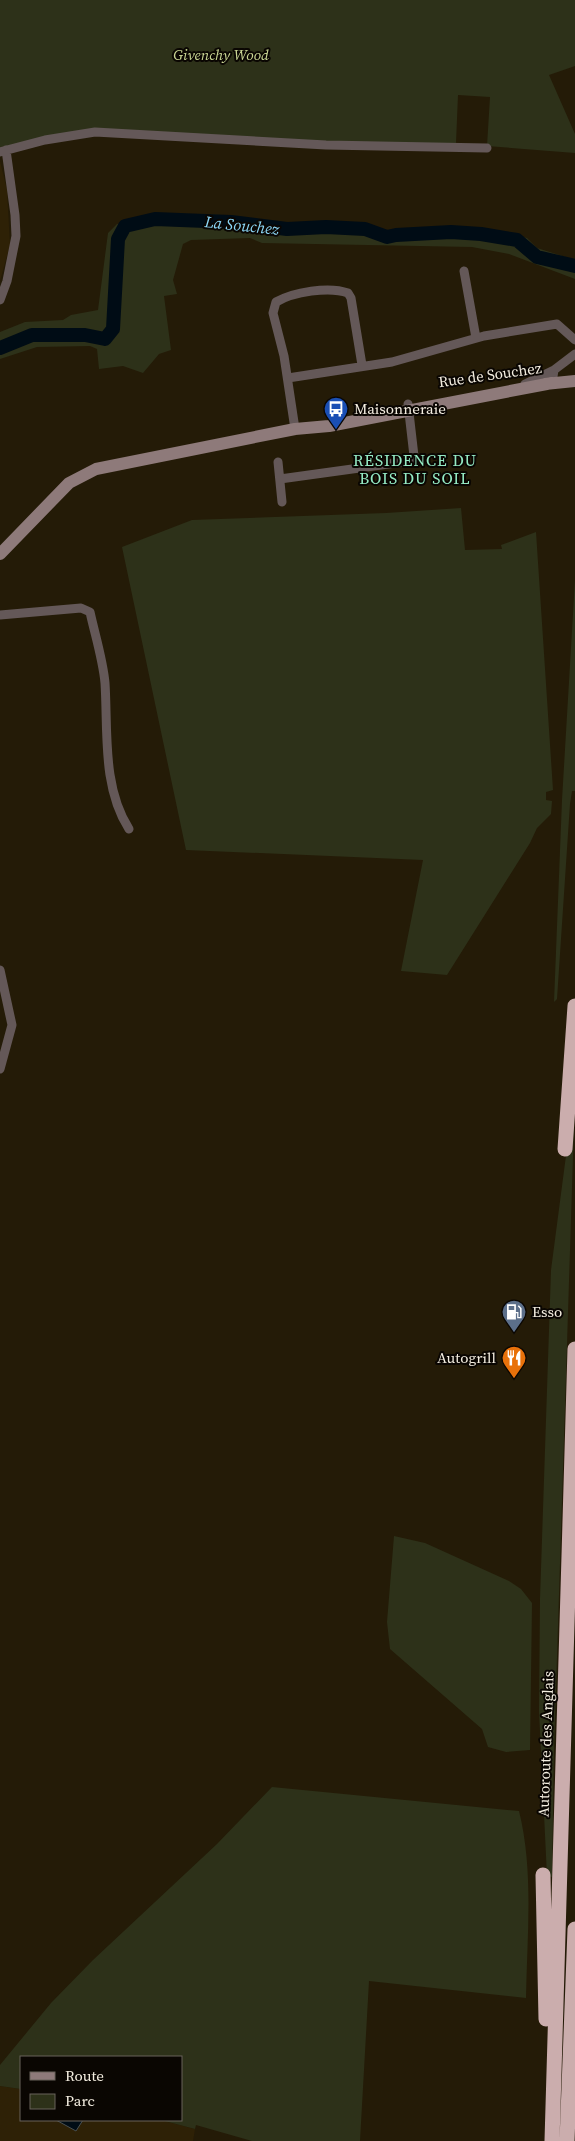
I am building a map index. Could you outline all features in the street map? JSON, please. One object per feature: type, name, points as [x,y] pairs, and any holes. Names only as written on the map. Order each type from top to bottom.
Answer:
[{"type":"highway","points":[[565,1149],[575,1006]]},
{"type":"highway","name":"Autoroute des Anglais","points":[[552,2141],[575,1349]]},
{"type":"highway","points":[[543,1875],[546,2055],[553,2108]]},
{"type":"highway","points":[[567,2141],[575,1929]]},
{"type":"main road","points":[[552,383],[575,381]]},
{"type":"main road","name":"Rue de Souchez","points":[[409,407],[524,385],[552,383]]},
{"type":"main road","name":"Rue de Souchez","points":[[0,554],[56,495],[83,474],[124,462],[295,429],[313,422],[552,383]]},
{"type":"street","points":[[0,300],[7,282],[16,236],[15,215],[3,151],[45,140],[95,132],[326,145],[487,148]]},
{"type":"street","points":[[464,271],[476,338]]},
{"type":"street","points":[[295,429],[288,378],[274,313],[276,302],[284,297],[313,292],[339,290],[348,292],[351,298],[362,365]]},
{"type":"street","points":[[288,378],[362,365],[392,362],[476,338],[557,324],[575,340]]},
{"type":"street","points":[[524,385],[554,370],[575,354]]},
{"type":"street","points":[[552,383],[554,370]]},
{"type":"street","points":[[280,479],[410,461],[414,456],[409,407]]},
{"type":"street","points":[[278,462],[282,502]]},
{"type":"street","points":[[0,615],[81,608],[90,612],[105,681],[107,754],[118,812],[129,829]]},
{"type":"street","points":[[0,970],[12,1025],[0,1069]]},
{"type":"shaded area","points":[[0,161],[7,190],[10,245],[0,281]]},
{"type":"shaded area","points":[[0,2086],[20,2089],[20,2121],[165,2121],[195,2129],[193,2141],[0,2141]]},
{"type":"shaded area","points":[[58,2121],[82,2121],[76,2131]]},
{"type":"green space","name":"Givenchy Wood","points":[[0,0],[575,0],[575,66],[549,75],[575,134],[575,153],[487,146],[490,97],[458,95],[456,143],[353,143],[136,131],[0,147]]},
{"type":"green space","points":[[160,213],[224,215],[257,219],[276,225],[298,222],[337,224],[387,232],[484,228],[527,238],[537,248],[575,260],[575,279],[509,254],[472,247],[262,243],[250,238],[191,240],[183,244],[173,280],[177,294],[164,296],[171,350],[159,354],[143,373],[123,366],[99,369],[97,349],[90,346],[37,347],[0,359],[0,332],[25,322],[63,320],[71,315],[98,310],[108,233],[117,224]]},
{"type":"green space","points":[[461,508],[465,550],[502,549],[501,545],[536,532],[553,790],[546,792],[546,800],[552,801],[551,814],[537,828],[530,843],[447,975],[401,971],[423,860],[186,850],[122,547],[192,520],[386,513]]},
{"type":"green space","points":[[575,580],[575,791],[572,791],[570,804],[557,999],[554,1002],[562,800]]},
{"type":"green space","points":[[570,1125],[574,1125],[554,1751],[552,1877],[547,1876],[539,1711],[540,1599],[551,1270]]},
{"type":"green space","points":[[394,1536],[425,1543],[509,1581],[521,1589],[532,1603],[530,1750],[506,1752],[488,1747],[482,1729],[390,1649],[387,1622]]},
{"type":"green space","points":[[272,1787],[519,1811],[527,1857],[529,1904],[526,1998],[369,1981],[360,2141],[252,2141],[196,2125],[195,2129],[165,2121],[182,2121],[182,2056],[20,2056],[20,2089],[0,2086],[0,2065],[51,2003],[93,1960],[217,1844]]},
{"type":"waterway","name":"La Souchez","points":[[0,348],[32,335],[85,335],[105,339],[113,329],[118,239],[125,226],[155,219],[231,222],[287,229],[326,227],[365,229],[387,237],[451,232],[481,234],[517,240],[537,257],[575,266]]},
{"type":"place","name":"Maisonneraie","points":[[336,430]]},
{"type":"place","name":"Esso","points":[[514,1333]]},
{"type":"place","name":"Autogrill","points":[[514,1379]]},
{"type":"district","name":"RÉSIDENCE DU BOIS DU SOIL","points":[[415,469]]}]
